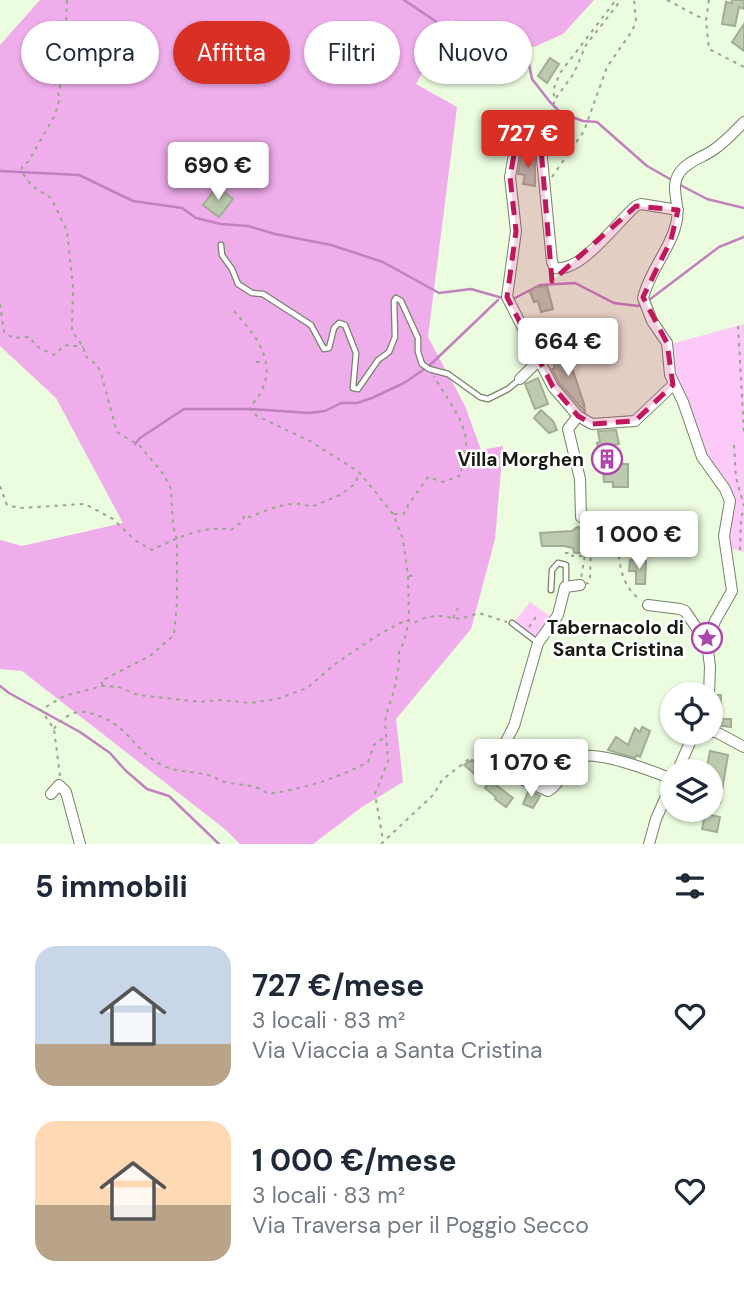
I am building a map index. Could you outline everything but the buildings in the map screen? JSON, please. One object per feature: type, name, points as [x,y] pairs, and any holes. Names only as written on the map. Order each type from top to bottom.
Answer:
[{"type":"street","points":[[707,643],[715,621],[731,594],[724,536],[730,501],[702,457],[683,402],[673,385],[668,365],[667,343],[644,303],[643,295],[675,231],[678,209],[675,181],[684,167],[716,149],[744,122]]},
{"type":"street","points":[[673,385],[635,421],[592,424],[578,416],[553,387],[506,297],[516,231],[510,177],[515,149],[520,142],[532,139],[538,142],[541,148],[552,262],[555,268],[573,265],[599,244],[636,206],[641,204],[678,209]]},
{"type":"street","points":[[520,379],[539,360]]},
{"type":"street","points":[[578,416],[568,429],[580,479],[581,517]]},
{"type":"street","points":[[580,585],[565,587],[558,615],[538,643],[514,726],[494,766],[548,791],[555,786],[573,761],[583,756],[627,762],[660,776]]},
{"type":"street","points":[[648,605],[685,611],[707,643],[709,682]]},
{"type":"street","points":[[723,736],[744,747]]},
{"type":"street","points":[[51,794],[55,787],[63,786],[80,844]]},
{"type":"street","points":[[649,844],[660,810]]},
{"type":"lane","points":[[220,245],[222,255],[232,269],[237,284],[253,293],[263,294],[311,325],[324,349],[329,348],[334,328],[339,323],[345,325],[356,354],[353,388],[358,389],[378,360],[389,352],[395,337],[394,301],[397,298],[401,301],[418,338],[418,352],[422,364],[429,369],[448,374],[480,397],[488,399],[508,389],[520,379]]},
{"type":"lane","points":[[551,590],[552,570],[558,563],[566,565],[565,587]]},
{"type":"lane","points":[[512,623],[538,643]]},
{"type":"path","points":[[67,0],[64,69],[58,94],[60,97],[55,115],[21,171],[32,186],[51,198],[67,231],[73,287],[72,331],[84,348],[84,355],[97,365],[101,373],[117,432],[140,446],[164,475],[171,489],[173,525],[177,540],[174,635],[150,656],[101,681],[103,686]]},
{"type":"path","points":[[555,99],[553,91],[560,73],[616,0]]},
{"type":"path","points":[[541,148],[547,135],[555,99],[573,73],[586,45],[621,0]]},
{"type":"path","points":[[545,181],[552,178],[584,131],[607,67],[636,21],[634,0]]},
{"type":"path","points":[[667,0],[706,21]]},
{"type":"path","points":[[709,0],[706,21],[709,49],[744,66]]},
{"type":"path","points":[[0,304],[4,332],[13,338],[30,337],[36,346],[54,355],[65,345],[84,348]]},
{"type":"path","points":[[234,311],[252,332],[266,362],[264,387],[250,408],[257,416],[310,441],[359,472],[393,514],[403,539],[408,576],[409,621],[399,651],[400,665],[387,712],[386,737],[389,749],[386,769],[375,794],[383,840]]},
{"type":"path","points":[[738,326],[744,432]]},
{"type":"path","points":[[740,362],[744,359]]},
{"type":"path","points":[[256,362],[266,362]]},
{"type":"path","points":[[393,514],[403,514],[407,510],[428,477],[443,482],[461,475],[466,446],[465,431],[429,369]]},
{"type":"path","points":[[734,445],[736,478],[744,508],[741,517],[740,550]]},
{"type":"path","points":[[0,486],[7,505],[19,509],[85,504],[113,520],[136,541],[152,550],[184,536],[221,527],[231,530],[243,521],[244,515],[249,517],[290,503],[300,502],[311,507],[347,490],[356,483],[359,472]]},
{"type":"path","points":[[581,517],[585,556],[580,585],[590,580],[591,544],[586,531],[618,549],[620,568],[628,590],[648,605]]},
{"type":"path","points":[[393,526],[398,523]]},
{"type":"path","points":[[565,553],[585,556]]},
{"type":"path","points":[[408,576],[416,575]]},
{"type":"path","points":[[453,619],[458,608]]},
{"type":"path","points":[[63,786],[54,729],[41,709],[64,696],[103,686],[119,687],[138,695],[201,702],[277,699],[307,688],[335,664],[398,623],[414,623],[427,617],[440,616],[460,619],[479,614],[512,623]]},
{"type":"path","points":[[524,633],[536,617]]},
{"type":"path","points":[[54,729],[59,720],[81,711],[104,717],[115,722],[141,750],[161,764],[180,772],[212,776],[220,781],[261,789],[268,794],[304,788],[334,779],[368,762],[374,745],[386,737]]},
{"type":"path","points":[[381,844],[433,795],[442,780],[459,765],[469,758],[480,761]]},
{"type":"highlighted area","points":[[526,139],[541,148],[552,281],[636,206],[678,210],[671,240],[643,297],[667,343],[673,385],[635,421],[592,424],[578,416],[553,387],[507,297],[516,231],[510,177],[515,149]]},
{"type":"shaded area","points":[[40,0],[594,0],[563,34],[534,47],[532,21],[414,21],[414,84],[457,107],[428,337],[465,406],[481,450],[503,446],[495,539],[471,629],[396,719],[403,782],[362,807],[313,844],[240,844],[226,830],[22,671],[0,669],[0,540],[22,546],[123,523],[56,398],[0,346],[0,45],[21,21],[21,84],[159,84],[159,21],[21,21]]},
{"type":"shaded area","points":[[744,324],[744,552],[727,548],[732,502],[711,468],[675,386],[671,344]]},
{"type":"shaded area","points":[[530,602],[554,619],[538,639],[515,621]]},
{"type":"waterway","points":[[404,0],[444,27],[472,54],[490,62],[523,59],[529,64],[532,79],[561,113],[583,121],[597,122],[647,166],[707,199],[744,208]]},
{"type":"waterway","points":[[0,171],[79,175],[133,201],[182,208],[196,218],[221,224],[248,226],[331,245],[383,262],[439,293],[471,289],[506,299]]},
{"type":"waterway","points":[[649,300],[719,247],[744,237]]},
{"type":"waterway","points":[[513,299],[540,285],[575,283],[614,303],[638,306],[643,304]]},
{"type":"waterway","points":[[135,444],[184,409],[310,413],[325,411],[341,403],[357,403],[372,398],[404,383],[429,366],[498,300]]},
{"type":"waterway","points":[[0,686],[80,732],[110,753],[147,789],[169,796],[219,844]]},
{"type":"place","name":"Villa Morghen","points":[[607,459]]},
{"type":"place","name":"Tabernacolo di Santa Cristina","points":[[707,638]]}]
